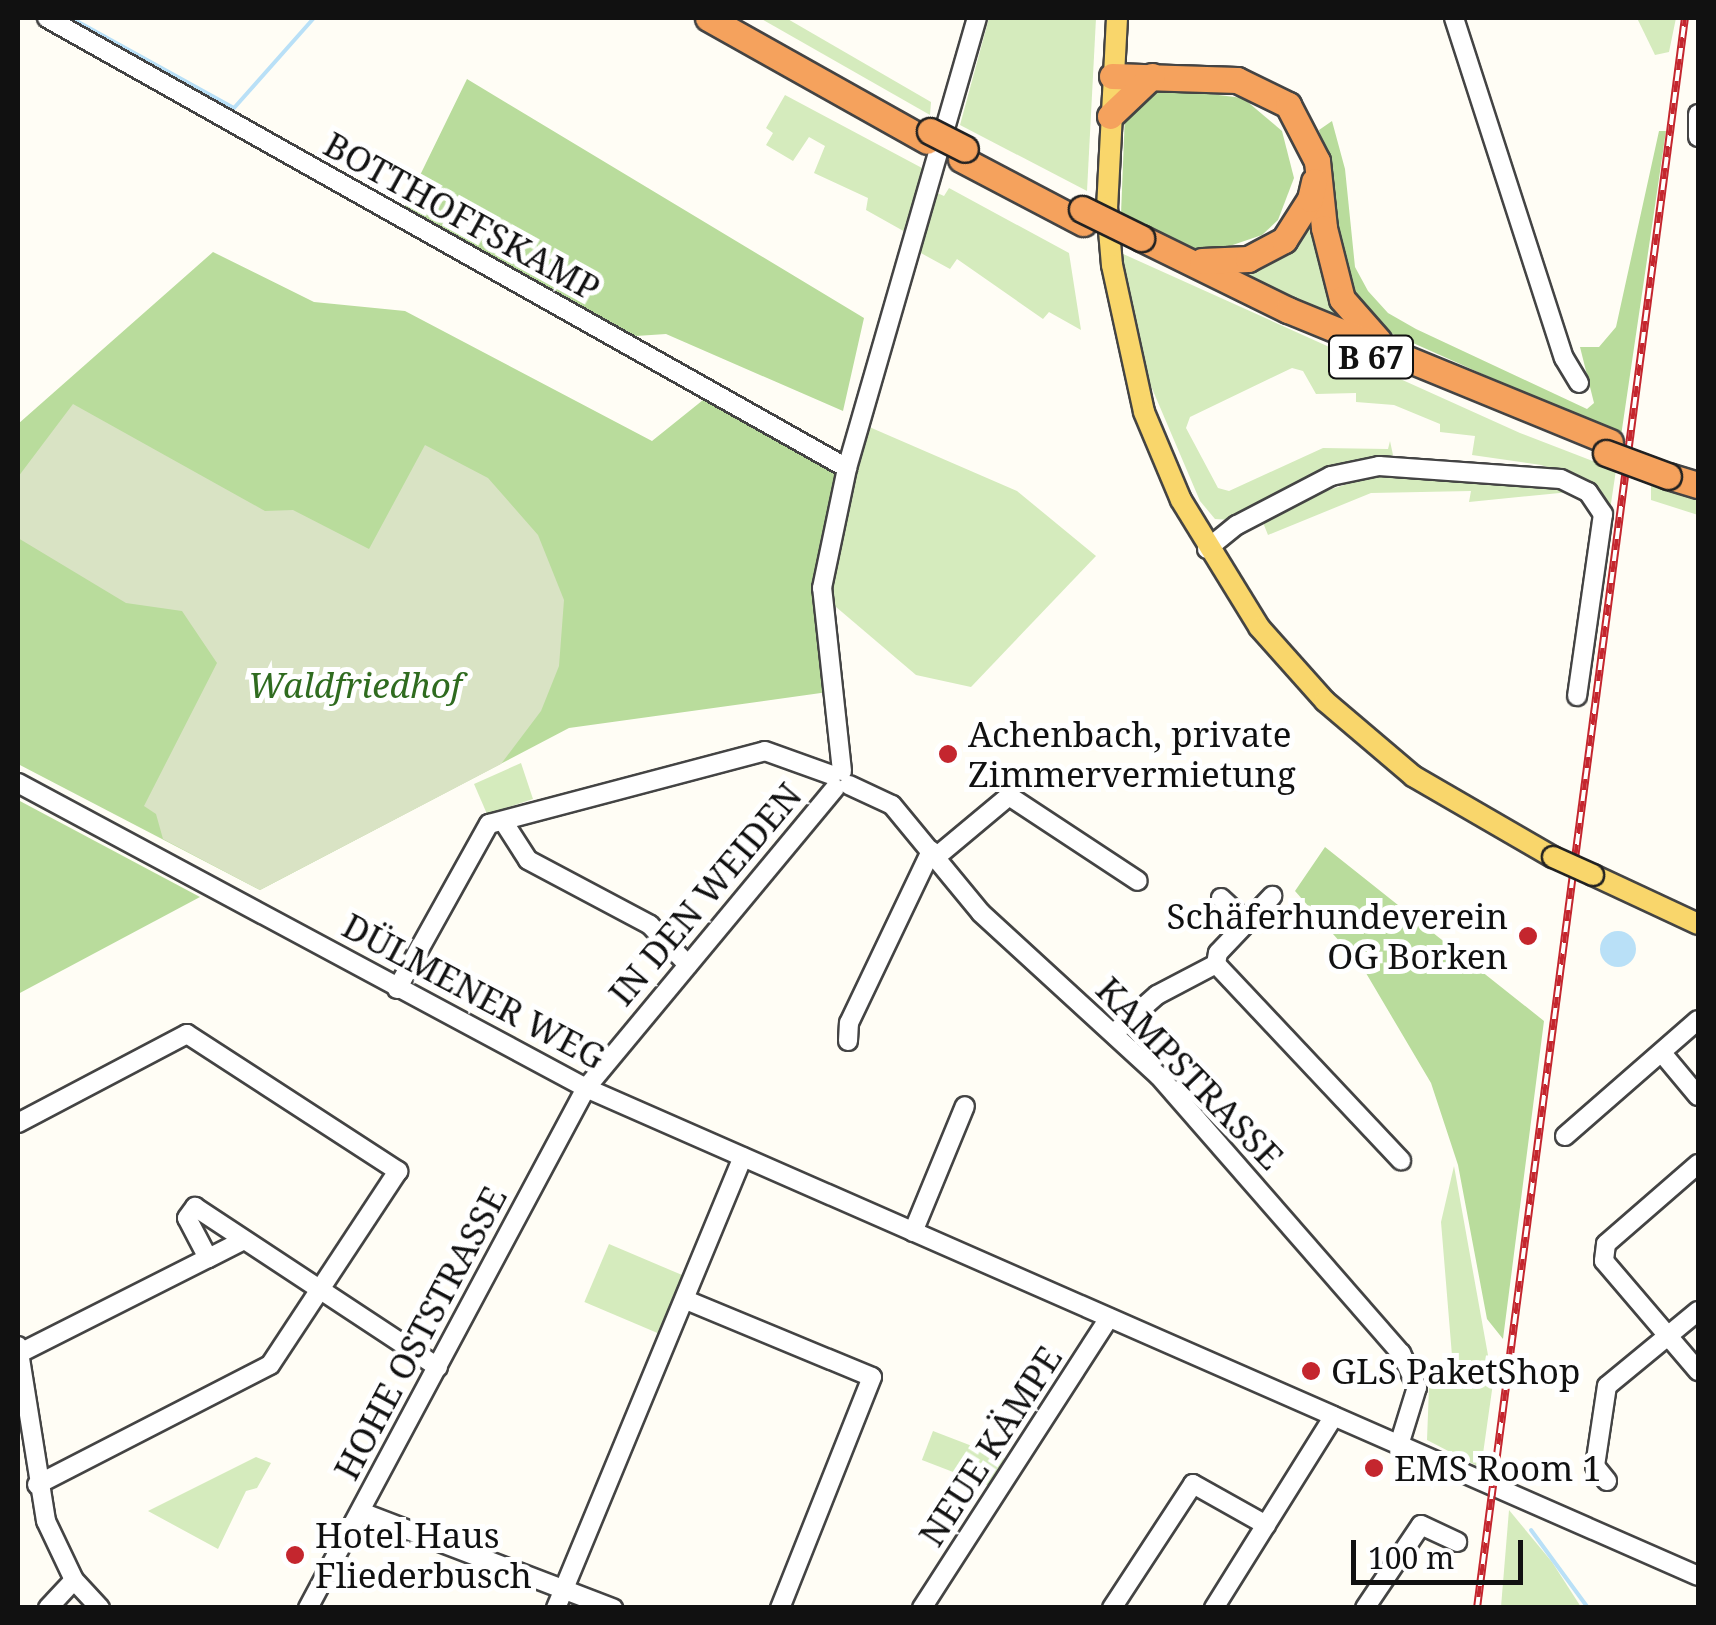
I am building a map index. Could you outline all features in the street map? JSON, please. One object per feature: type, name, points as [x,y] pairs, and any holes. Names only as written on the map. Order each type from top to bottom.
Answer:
[{"type":"highway","name":"B 67","points":[[708,18],[1273,314],[1698,485]]},
{"type":"highway","name":"B 67","points":[[728,18],[929,136]]},
{"type":"highway","points":[[1112,67],[1152,76],[1185,76]]},
{"type":"highway","points":[[1112,67],[1237,80],[1274,94],[1301,121],[1317,161],[1324,228],[1342,299],[1370,334],[1422,365]]},
{"type":"highway","points":[[1110,116],[1152,76]]},
{"type":"highway","points":[[1141,244],[1206,263],[1248,259],[1284,240],[1300,218],[1317,161]]},
{"type":"highway","name":"B 67","points":[[1141,244],[1609,447]]},
{"type":"highway","name":"B 67","points":[[1670,471],[1698,474]]},
{"type":"main road","points":[[1117,18],[1107,207],[1125,342],[1168,474],[1207,549],[1283,657],[1351,726],[1454,803],[1553,857],[1698,924]]},
{"type":"street","name":"BOTTHOFFSKAMP","points":[[47,18],[847,468]]},
{"type":"street","points":[[840,780],[822,588],[847,468],[977,18]]},
{"type":"street","points":[[1454,18],[1564,358],[1579,383]]},
{"type":"street","points":[[1698,114],[1698,137]]},
{"type":"street","points":[[1207,549],[1238,525],[1331,476],[1378,466],[1561,479],[1588,492],[1604,514],[1577,696]]},
{"type":"street","name":"KAMPSTRASSE","points":[[503,821],[766,751],[892,805],[982,914],[1114,1033],[1402,1353],[1416,1388],[1399,1445]]},
{"type":"street","name":"IN DEN WEIDEN","points":[[586,1088],[840,780]]},
{"type":"street","name":"DÜLMENER WEG","points":[[18,783],[586,1088],[1698,1576]]},
{"type":"street","points":[[848,1041],[849,1023],[934,854],[1009,796],[1138,882]]},
{"type":"street","points":[[397,989],[480,832],[503,821],[528,860],[650,926],[688,965]]},
{"type":"street","points":[[1216,964],[1218,953],[1272,896]]},
{"type":"street","points":[[1220,898],[1247,922]]},
{"type":"street","points":[[1114,1033],[1158,995],[1216,964]]},
{"type":"street","points":[[1216,964],[1401,1160]]},
{"type":"street","points":[[1565,1136],[1698,1020]]},
{"type":"street","points":[[18,1123],[188,1034],[398,1171],[270,1365],[253,1378],[37,1485]]},
{"type":"street","points":[[1662,1053],[1698,1096]]},
{"type":"street","name":"HOHE OSTSTRASSE","points":[[308,1608],[586,1088]]},
{"type":"street","points":[[913,1232],[965,1106]]},
{"type":"street","points":[[560,1598],[743,1158]]},
{"type":"street","points":[[1698,1164],[1606,1244],[1604,1261],[1698,1371]]},
{"type":"street","points":[[208,1258],[187,1218],[195,1207],[438,1367]]},
{"type":"street","points":[[18,1354],[242,1241]]},
{"type":"street","points":[[686,1300],[872,1378],[780,1608]]},
{"type":"street","points":[[1607,1481],[1595,1466],[1607,1386],[1698,1311]]},
{"type":"street","name":"NEUE KÄMPE","points":[[922,1608],[1109,1318]]},
{"type":"street","points":[[18,1346],[37,1485],[56,1552],[74,1580],[100,1608]]},
{"type":"street","points":[[1214,1608],[1334,1416]]},
{"type":"street","points":[[1112,1608],[1193,1484],[1266,1525]]},
{"type":"street","points":[[360,1512],[560,1598],[613,1608]]},
{"type":"street","points":[[1365,1608],[1421,1525],[1457,1542]]},
{"type":"street","points":[[48,1608],[74,1580]]},
{"type":"green space","points":[[760,18],[786,18],[931,102],[930,115]]},
{"type":"green space","points":[[989,18],[1096,18],[1087,191],[960,125]]},
{"type":"green space","points":[[1637,18],[1676,18],[1669,52],[1655,55]]},
{"type":"green space","points":[[467,79],[864,318],[843,411],[666,334],[636,336],[404,208]]},
{"type":"green space","points":[[1169,89],[1243,98],[1282,131],[1294,178],[1278,220],[1262,235],[1215,251],[1194,248],[1121,214],[1125,114],[1150,92]]},
{"type":"green space","points":[[785,95],[922,168],[907,233],[866,210],[868,198],[814,173],[825,146],[809,137],[793,161],[766,145],[773,133],[766,128]]},
{"type":"green space","points":[[1332,121],[1345,169],[1355,267],[1368,291],[1388,313],[1416,329],[1587,409],[1594,403],[1580,347],[1599,347],[1616,327],[1659,131],[1666,131],[1621,436],[1375,326],[1355,304],[1339,262],[1334,186],[1319,130]]},
{"type":"green space","points":[[949,188],[1069,253],[1081,330],[1049,312],[1043,319],[957,259],[950,269],[919,252],[935,192],[944,196]]},
{"type":"green space","points":[[1309,216],[1358,332],[1233,270]]},
{"type":"green space","points":[[213,252],[314,302],[405,311],[652,441],[708,396],[843,472],[814,589],[828,692],[569,728],[260,890],[18,764],[18,424]]},
{"type":"green space","points":[[1121,253],[1520,433],[1616,470],[1610,510],[1584,479],[1541,465],[1472,455],[1475,436],[1440,432],[1440,424],[1394,405],[1356,402],[1356,393],[1316,394],[1303,371],[1292,368],[1190,417],[1186,428],[1218,488],[1229,491],[1323,448],[1388,449],[1390,441],[1393,455],[1231,520],[1215,519],[1200,501],[1142,365]]},
{"type":"green space","name":"Waldfriedhof","points":[[73,404],[265,511],[293,510],[369,549],[425,445],[488,478],[538,535],[564,600],[559,666],[541,711],[501,764],[260,890],[163,839],[156,814],[144,806],[217,663],[182,611],[126,603],[18,538],[18,477]]},
{"type":"green space","points":[[867,426],[1017,491],[1096,556],[971,687],[916,675],[829,601],[830,573]]},
{"type":"green space","points":[[1378,474],[1475,477],[1570,492],[1469,502],[1471,491],[1371,493],[1268,535],[1262,520],[1298,500]]},
{"type":"green space","points":[[1651,481],[1698,498],[1698,515],[1651,500]]},
{"type":"green space","points":[[521,763],[533,799],[487,814],[474,784]]},
{"type":"green space","points":[[18,800],[200,897],[18,994]]},
{"type":"green space","points":[[1325,847],[1544,1021],[1503,1339],[1487,1319],[1458,1165],[1431,1083],[1363,968],[1295,891]]},
{"type":"green space","points":[[1454,1166],[1493,1383],[1481,1468],[1427,1440],[1429,1387],[1454,1380],[1441,1222]]},
{"type":"green space","points":[[609,1244],[684,1276],[660,1334],[584,1302]]},
{"type":"green space","points":[[933,1431],[1004,1458],[993,1487],[922,1460]]},
{"type":"green space","points":[[256,1457],[271,1463],[257,1488],[246,1491],[218,1549],[148,1511]]},
{"type":"green space","points":[[1509,1510],[1552,1562],[1581,1607],[1501,1607]]},
{"type":"water","points":[[1618,931],[1631,936],[1636,949],[1631,962],[1618,967],[1605,962],[1600,949],[1605,936]]},
{"type":"waterway","points":[[71,18],[234,108],[314,18]]},
{"type":"waterway","points":[[1531,1530],[1588,1608]]},
{"type":"railway","points":[[1477,1608],[1685,18]]},
{"type":"place","name":"Achenbach, private Zimmervermietung","points":[[948,754]]},
{"type":"place","name":"Schäferhundeverein OG Borken","points":[[1528,936]]},
{"type":"place","name":"GLS PaketShop","points":[[1311,1371]]},
{"type":"place","name":"EMS Room 1","points":[[1374,1468]]},
{"type":"place","name":"Hotel Haus Fliederbusch","points":[[295,1555]]}]
